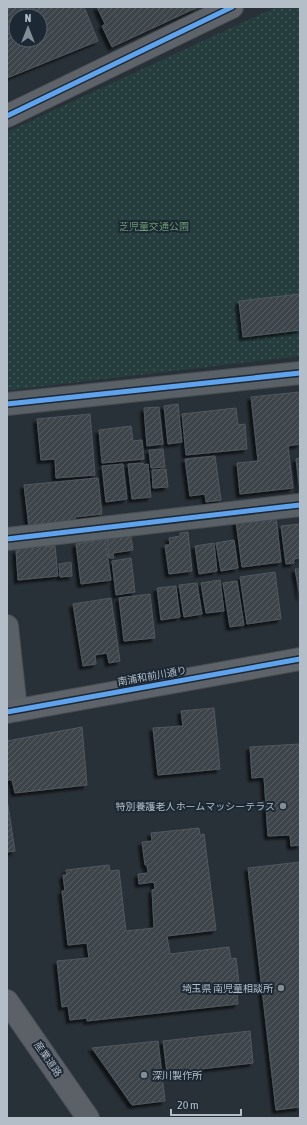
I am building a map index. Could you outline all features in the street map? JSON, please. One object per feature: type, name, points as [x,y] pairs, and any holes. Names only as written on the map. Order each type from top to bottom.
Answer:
[{"type":"main road","name":"産業道路","points":[[7,1001],[88,1118]]},
{"type":"street","points":[[7,116],[232,7]]},
{"type":"street","points":[[7,404],[300,373]]},
{"type":"street","points":[[7,539],[300,505]]},
{"type":"street","points":[[7,626],[12,711]]},
{"type":"street","name":"南浦和前川通り","points":[[12,711],[300,659]]},
{"type":"green space","name":"芝児童交通公園","points":[[276,7],[300,7],[300,356],[10,390],[7,388],[7,132]]},
{"type":"building","points":[[7,7],[84,7],[98,41],[7,78]]},
{"type":"building","points":[[97,7],[198,7],[112,47],[102,26],[105,24]]},
{"type":"building","points":[[300,294],[300,330],[243,337],[239,301]]},
{"type":"building","points":[[300,392],[300,444],[288,446],[293,488],[240,494],[237,463],[258,461],[251,397]]},
{"type":"building","points":[[178,404],[182,442],[168,444],[164,406]]},
{"type":"building","points":[[159,407],[163,444],[147,446],[144,408]]},
{"type":"building","points":[[236,408],[238,425],[245,424],[247,449],[186,455],[182,414]]},
{"type":"building","points":[[90,414],[95,475],[56,478],[55,459],[41,460],[37,419]]},
{"type":"building","points":[[131,426],[133,441],[142,440],[144,459],[102,463],[99,430]]},
{"type":"building","points":[[163,449],[165,467],[151,468],[149,450]]},
{"type":"building","points":[[215,456],[221,500],[206,502],[205,494],[190,496],[185,459]]},
{"type":"building","points":[[300,458],[300,491],[296,459]]},
{"type":"building","points":[[143,463],[144,465],[148,464],[151,497],[132,499],[128,464]]},
{"type":"building","points":[[123,464],[127,499],[106,502],[102,466]]},
{"type":"building","points":[[166,469],[168,487],[153,488],[152,470]]},
{"type":"building","points":[[98,478],[102,514],[75,517],[76,523],[29,527],[24,485]]},
{"type":"building","points":[[276,516],[281,562],[242,567],[236,521]]},
{"type":"building","points":[[300,524],[300,558],[294,559],[294,563],[286,564],[281,526]]},
{"type":"building","points":[[130,531],[133,550],[113,553],[114,558],[109,558],[106,534]]},
{"type":"building","points":[[188,532],[192,571],[169,574],[165,545],[170,545],[169,538],[180,536],[180,533]]},
{"type":"building","points":[[105,539],[111,580],[81,584],[76,544]]},
{"type":"building","points":[[234,540],[238,568],[221,571],[216,543]]},
{"type":"building","points":[[42,542],[43,547],[55,546],[58,576],[18,580],[16,550],[20,550],[20,544]]},
{"type":"building","points":[[214,543],[217,571],[199,574],[195,546]]},
{"type":"building","points":[[131,558],[135,592],[116,595],[112,561]]},
{"type":"building","points":[[71,562],[72,576],[60,577],[59,564]]},
{"type":"building","points":[[295,569],[300,569],[300,597]]},
{"type":"building","points":[[275,572],[281,619],[247,624],[240,577]]},
{"type":"building","points":[[220,580],[224,611],[206,613],[201,583]]},
{"type":"building","points":[[237,581],[244,625],[230,627],[223,583]]},
{"type":"building","points":[[197,583],[202,614],[184,617],[179,585]]},
{"type":"building","points":[[176,586],[180,617],[161,620],[157,588]]},
{"type":"building","points":[[150,594],[155,638],[124,641],[119,598]]},
{"type":"building","points":[[111,598],[120,661],[109,663],[107,653],[95,655],[96,664],[83,666],[73,604]]},
{"type":"building","points":[[214,708],[220,769],[158,775],[153,728],[183,726],[181,711]]},
{"type":"building","points":[[82,727],[87,785],[15,793],[12,780],[7,780],[7,741]]},
{"type":"building","name":"特別養護老人ホームマッシーテラス","points":[[300,744],[300,845],[291,846],[290,835],[268,836],[264,777],[252,778],[250,747]]},
{"type":"building","points":[[7,799],[15,851],[7,852]]},
{"type":"building","points":[[199,828],[200,835],[204,834],[216,930],[167,936],[170,954],[229,947],[231,959],[236,958],[240,992],[237,992],[238,1004],[87,1021],[87,1018],[70,1020],[68,1006],[62,1007],[57,961],[89,958],[87,943],[68,945],[62,891],[65,891],[63,875],[67,875],[66,870],[109,865],[110,871],[119,870],[126,931],[154,928],[152,890],[155,889],[154,882],[139,884],[138,874],[148,873],[147,865],[145,865],[142,842],[152,841],[151,833]]},
{"type":"building","name":"埼玉県 南児童相談所","points":[[300,862],[300,1107],[276,1110],[248,868]]},
{"type":"building","points":[[250,1031],[253,1063],[167,1073],[163,1041]]},
{"type":"building","points":[[158,1041],[165,1101],[132,1105],[92,1048]]},
{"type":"cycle path","points":[[7,116],[232,7]]},
{"type":"cycle path","points":[[7,404],[300,373]]},
{"type":"cycle path","points":[[7,539],[300,505]]},
{"type":"cycle path","points":[[7,712],[300,659]]},
{"type":"place","name":"特別養護老人ホームマッシーテラス","points":[[283,806]]},
{"type":"place","name":"埼玉県 南児童相談所","points":[[281,988]]},
{"type":"place","name":"深川製作所","points":[[144,1075]]}]
